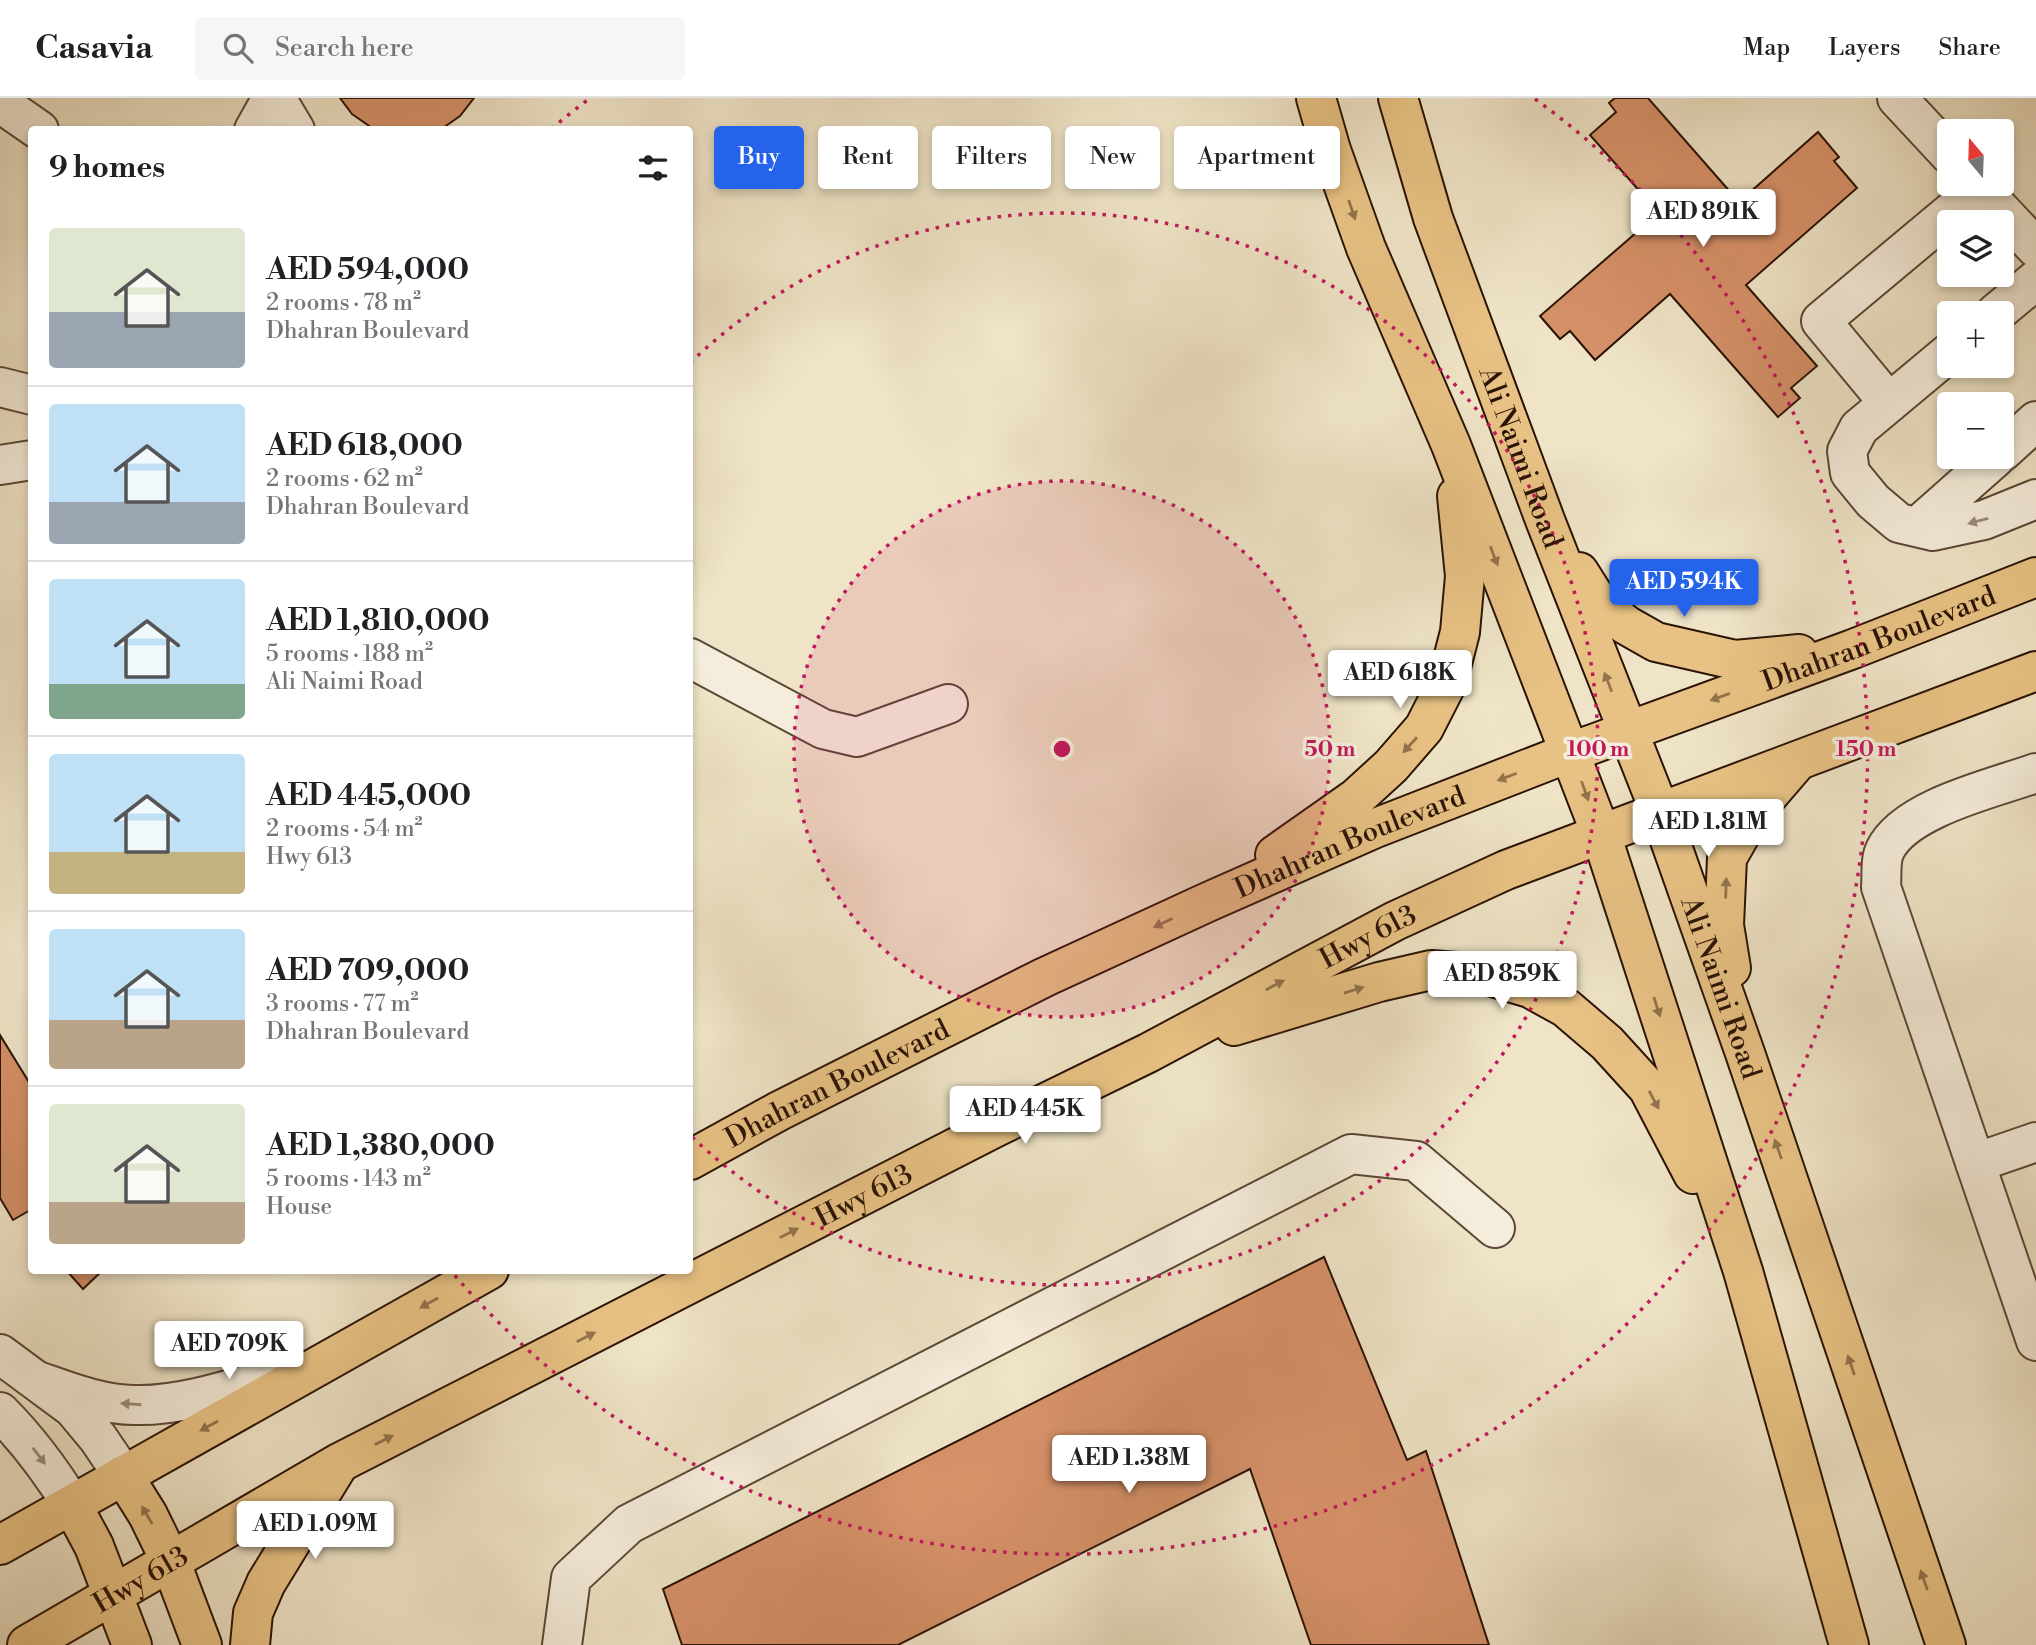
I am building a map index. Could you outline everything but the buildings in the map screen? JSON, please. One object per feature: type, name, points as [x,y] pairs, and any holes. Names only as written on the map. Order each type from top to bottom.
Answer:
[{"type":"main road","points":[[1316,98],[1331,150],[1366,248],[1451,445],[1601,834],[1743,1271],[1848,1643]]},
{"type":"main road","name":"Ali Naimi Road","points":[[1398,98],[1433,218],[1545,520],[1660,812],[1745,1053],[1946,1645]]},
{"type":"main road","points":[[1208,902],[1356,798],[1391,765],[1424,728],[1447,683],[1460,632],[1465,576],[1451,445]]},
{"type":"main road","points":[[1545,520],[1598,602],[1626,625],[1656,642],[1735,660],[1853,649]]},
{"type":"main road","name":"Dhahran Boulevard","points":[[693,1158],[779,1111],[1033,984],[1373,829],[1571,752],[1853,649],[2036,577]]},
{"type":"main road","name":"Hwy 613","points":[[27,1645],[340,1463],[983,1133],[1148,1053],[1395,921],[1506,870],[2036,671]]},
{"type":"main road","points":[[1745,1053],[1724,925],[1727,858],[1752,814],[1799,760]]},
{"type":"main road","points":[[1148,1053],[1379,982],[1431,970],[1483,974],[1530,988],[1566,1008],[1608,1043],[1648,1088],[1743,1271]]},
{"type":"main road","points":[[0,1545],[482,1274]]},
{"type":"main road","points":[[250,1645],[253,1614],[266,1583],[340,1463]]},
{"type":"main road","points":[[123,1475],[148,1515],[170,1560],[202,1645]]},
{"type":"main road","points":[[72,1505],[94,1546],[132,1645]]},
{"type":"street","points":[[256,126],[274,98],[292,126]]},
{"type":"street","points":[[1897,98],[1937,141]]},
{"type":"street","points":[[0,103],[32,126]]},
{"type":"street","points":[[1889,403],[1821,321],[1966,196]]},
{"type":"street","points":[[1987,196],[2036,248]]},
{"type":"street","points":[[2011,301],[2036,280]]},
{"type":"street","points":[[1937,363],[1859,428],[1847,452],[1850,474],[1874,501],[1899,523],[1934,531],[1984,520],[2036,499]]},
{"type":"street","points":[[0,387],[28,394]]},
{"type":"street","points":[[2014,441],[2036,421]]},
{"type":"street","points":[[0,466],[28,461]]},
{"type":"street","points":[[1917,527],[1982,469]]},
{"type":"street","points":[[693,659],[823,729],[857,737],[948,704]]},
{"type":"street","points":[[2036,773],[1927,811],[1894,835],[1883,852],[1881,887],[2036,1341]]},
{"type":"street","points":[[1975,1163],[2036,1142]]},
{"type":"street","points":[[562,1645],[572,1578],[629,1524],[1351,1154],[1416,1161],[1495,1228]]},
{"type":"street","points":[[0,1354],[73,1408],[98,1437],[123,1475]]},
{"type":"street","points":[[35,1380],[83,1396],[133,1405],[173,1403],[317,1365]]},
{"type":"street","points":[[0,1412],[25,1437],[72,1505]]}]
